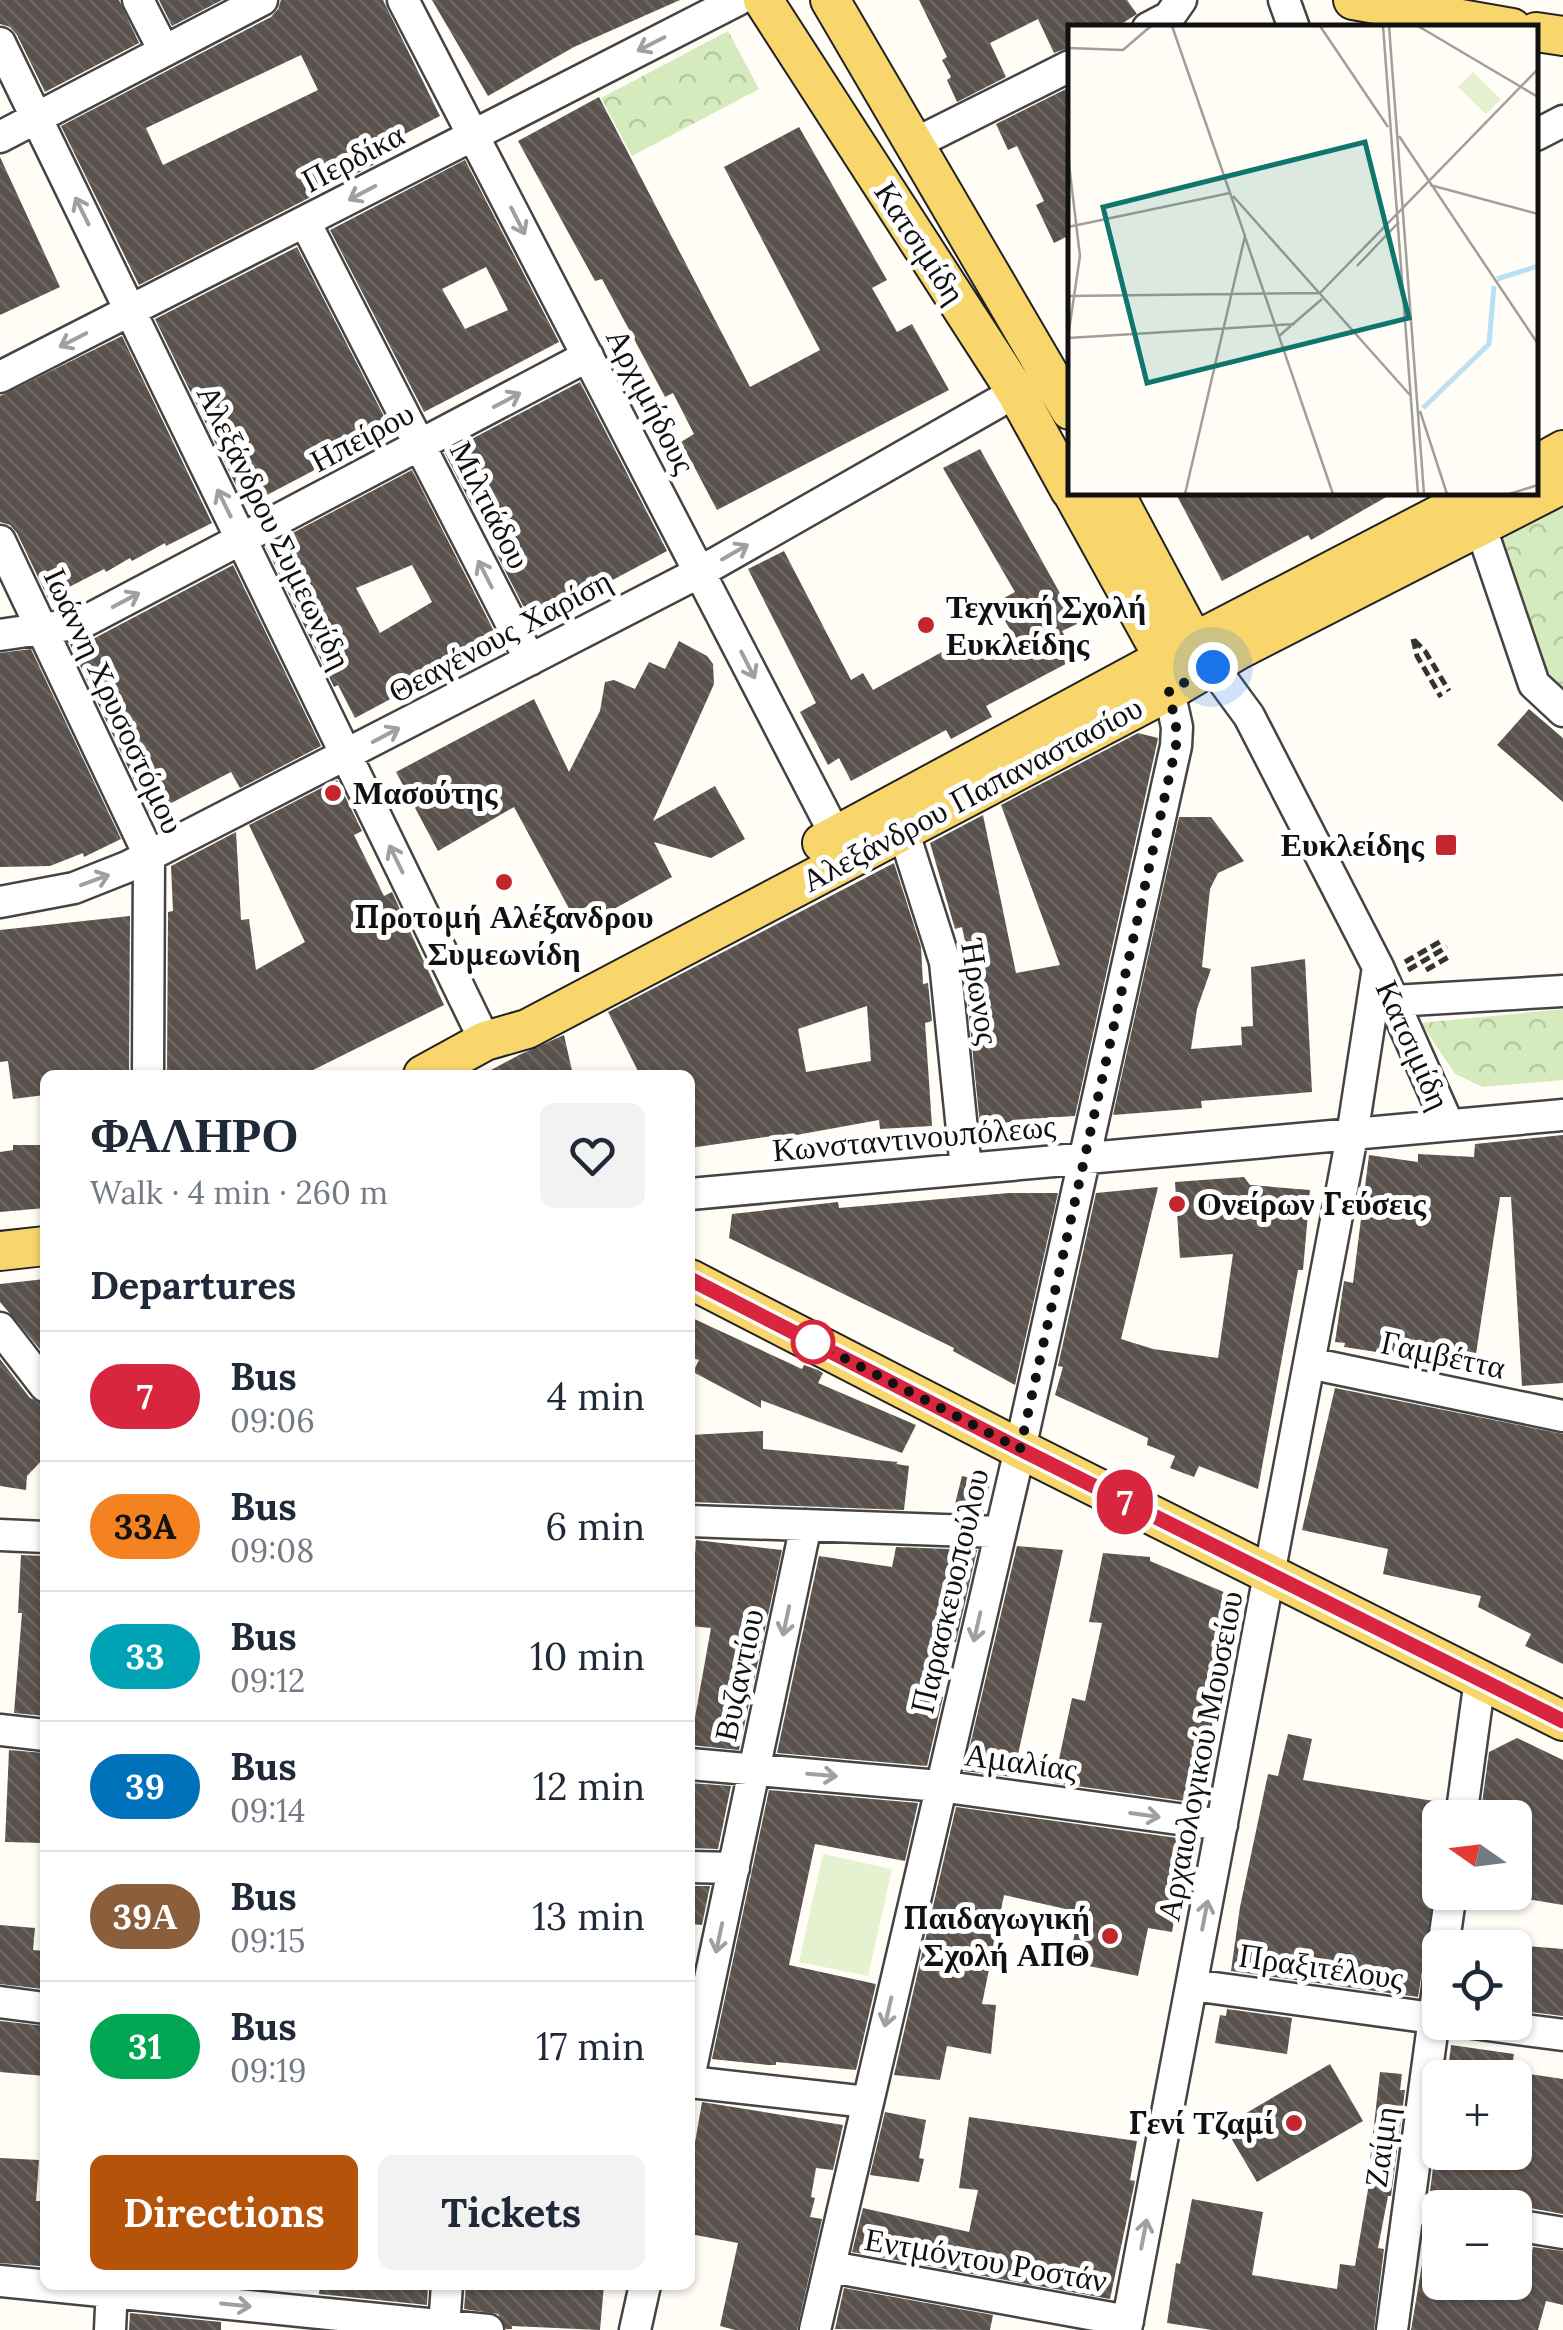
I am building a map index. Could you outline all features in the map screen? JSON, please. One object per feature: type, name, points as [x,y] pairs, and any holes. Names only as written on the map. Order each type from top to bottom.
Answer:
[{"type":"main road","name":"Κατσιμίδη","points":[[762,0],[1016,392],[1068,486]]},
{"type":"main road","points":[[1352,0],[1495,25]]},
{"type":"main road","name":"Κατσιμίδη","points":[[839,6],[916,143],[1066,390]]},
{"type":"main road","points":[[1538,32],[1563,36]]},
{"type":"main road","points":[[1538,464],[1563,450]]},
{"type":"main road","name":"Αλεξάνδρου Παπαναστασίου","points":[[1538,490],[1563,484]]},
{"type":"main road","name":"Κατσιμίδη","points":[[1074,495],[1185,665]]},
{"type":"main road","name":"Κατσιμίδη","points":[[1115,495],[1185,665]]},
{"type":"main road","name":"Αλεξάνδρου Παπαναστασίου","points":[[485,1041],[517,1007],[836,836],[1185,665],[1240,649],[1477,503],[1513,495]]},
{"type":"main road","name":"Αλεξάνδρου Παπαναστασίου","points":[[433,1070],[485,1041],[527,1029],[903,830],[1185,665]]},
{"type":"main road","points":[[0,1251],[40,1247]]},
{"type":"main road","points":[[695,1282],[1563,1721]]},
{"type":"street","points":[[138,0],[164,51]]},
{"type":"street","points":[[0,137],[262,0]]},
{"type":"street","name":"Αρχιμήδους","points":[[403,0],[836,836]]},
{"type":"street","name":"Περδίκα","points":[[0,376],[738,0]]},
{"type":"street","points":[[1154,25],[1169,17],[1180,0]]},
{"type":"street","points":[[1284,0],[1293,25]]},
{"type":"street","name":"Αλεξάνδρου Συμεωνίδη","points":[[0,43],[485,1041]]},
{"type":"street","points":[[916,143],[1068,67]]},
{"type":"street","points":[[1538,134],[1563,121]]},
{"type":"street","name":"Μιλτιάδου","points":[[305,222],[530,660]]},
{"type":"street","name":"Ηπείρου","points":[[0,635],[82,623],[588,356]]},
{"type":"street","name":"Θεαγένους Χαρίση","points":[[0,902],[74,888],[149,855],[700,572],[1016,392]]},
{"type":"street","points":[[1477,503],[1534,684],[1563,711]]},
{"type":"street","name":"Ιωάννη Χρυσοστόμου","points":[[0,540],[149,855],[148,1070]]},
{"type":"street","name":"Κατσιμίδη","points":[[1185,665],[1249,716],[1394,976],[1448,1124]]},
{"type":"street","name":"Παρασκευοπούλου","points":[[815,2330],[1020,1449],[1177,740],[1185,665]]},
{"type":"street","name":"Ήρωνος","points":[[903,830],[945,962],[966,1168]]},
{"type":"street","points":[[1394,976],[1563,992]]},
{"type":"street","name":"Κατσιμίδη","points":[[1352,1136],[1394,976]]},
{"type":"street","name":"Κωνσταντινουπόλεως","points":[[695,1194],[1563,1115]]},
{"type":"street","name":"Αρχαιολογικού Μουσείου","points":[[1127,2326],[1352,1136]]},
{"type":"street","points":[[0,1328],[40,1380]]},
{"type":"street","name":"Γαμβέττα","points":[[1309,1363],[1563,1416]]},
{"type":"street","points":[[695,1521],[999,1532]]},
{"type":"street","name":"Βυζαντίου","points":[[695,2050],[806,1525]]},
{"type":"street","points":[[0,1535],[40,1537]]},
{"type":"street","points":[[1463,1800],[1480,1679]]},
{"type":"street","points":[[0,1730],[40,1734]]},
{"type":"street","name":"Αμαλίας","points":[[695,1764],[939,1786],[1222,1825]]},
{"type":"street","points":[[695,1867],[734,1868]]},
{"type":"street","name":"Πραξιτέλους","points":[[1192,1985],[1422,2017]]},
{"type":"street","points":[[0,2002],[40,2007]]},
{"type":"street","points":[[1532,2031],[1563,2035]]},
{"type":"street","name":"Ζαίμη","points":[[1392,2330],[1434,2040]]},
{"type":"street","points":[[695,2083],[867,2102]]},
{"type":"street","points":[[1409,2207],[1422,2209]]},
{"type":"street","points":[[1532,2227],[1563,2232]]},
{"type":"street","name":"Εντμόντου Ροστάν","points":[[831,2268],[1127,2326]]},
{"type":"street","points":[[0,2281],[40,2284]]},
{"type":"street","points":[[110,2330],[112,2290]]},
{"type":"street","points":[[129,2290],[488,2330]]},
{"type":"street","points":[[444,2327],[447,2290]]},
{"type":"street","points":[[635,2330],[644,2290]]},
{"type":"path","points":[[1441,697],[1417,656],[1412,639],[1425,651],[1449,691]]},
{"type":"path","points":[[1394,976],[1443,940]]},
{"type":"path","points":[[1394,976],[1447,947]]},
{"type":"path","points":[[1413,977],[1452,955]]},
{"type":"green space","points":[[728,31],[759,89],[632,156],[601,98]]},
{"type":"green space","points":[[1563,504],[1563,695],[1547,686],[1500,540]]},
{"type":"green space","points":[[1563,1009],[1563,1080],[1483,1087],[1455,1074],[1421,1023]]},
{"type":"green space","points":[[823,1854],[892,1869],[868,1976],[799,1962]]},
{"type":"building","points":[[0,0],[119,0],[139,43],[45,92],[17,35],[0,24]]},
{"type":"building","points":[[159,0],[222,0],[172,26]]},
{"type":"building","points":[[281,0],[383,0],[440,116],[373,150],[379,162],[139,285],[61,126],[271,17]],"holes":[[[301,55],[318,90],[163,165],[146,128]]]},
{"type":"building","points":[[432,0],[680,0],[574,47],[488,96]]},
{"type":"building","points":[[919,0],[1127,0],[1137,14],[1120,25],[1068,25],[1068,48],[1054,53],[1038,19],[990,43],[1006,77],[957,102],[942,60],[947,57]]},
{"type":"building","points":[[1068,88],[1068,236],[1054,243],[1036,205],[1044,201],[1017,146],[1008,150],[996,124]]},
{"type":"building","points":[[599,97],[750,387],[820,350],[724,167],[799,127],[887,280],[872,288],[897,332],[912,324],[949,390],[717,510],[681,442],[694,434],[673,393],[665,397],[602,279],[595,281],[518,141]]},
{"type":"building","points":[[0,157],[60,287],[0,315]]},
{"type":"building","points":[[465,160],[559,342],[424,412],[330,230]],"holes":[[[486,267],[508,310],[465,329],[442,289]]]},
{"type":"building","points":[[297,247],[391,430],[246,506],[155,319]]},
{"type":"building","points":[[122,336],[212,523],[132,561],[130,558],[106,572],[104,569],[48,598],[17,533],[0,522],[0,396]]},
{"type":"building","points":[[580,382],[667,551],[532,623],[494,549],[503,545],[481,502],[472,506],[445,453]]},
{"type":"building","points":[[980,449],[1077,624],[1062,631],[1077,658],[986,706],[992,717],[951,739],[946,730],[851,781],[839,758],[828,765],[800,712],[816,703],[748,569],[784,551],[851,680],[863,673],[873,690],[951,647],[956,655],[970,647],[974,655],[1012,633],[995,603],[1015,592],[943,468]]},
{"type":"building","points":[[412,470],[499,641],[355,718],[338,685],[334,687],[266,547]],"holes":[[[412,565],[432,602],[380,633],[356,588]]]},
{"type":"building","points":[[1177,495],[1390,495],[1311,540],[1308,535],[1222,581]]},
{"type":"building","points":[[233,565],[321,746],[240,788],[231,772],[150,814],[70,644],[91,640]]},
{"type":"building","points":[[679,641],[707,656],[713,664],[714,684],[653,821],[715,786],[745,839],[711,858],[654,842],[672,877],[603,915],[594,903],[572,914],[514,807],[438,851],[396,772],[534,699],[569,772],[600,711],[605,682],[614,680],[635,689],[649,662],[665,669]]},
{"type":"building","points":[[31,649],[121,839],[84,857],[83,853],[50,866],[0,867],[0,653]]},
{"type":"building","points":[[1529,709],[1563,738],[1563,802],[1497,745]]},
{"type":"building","points":[[1138,733],[1158,738],[1075,1116],[980,1125],[965,976],[972,974],[962,927],[955,929],[930,843],[983,815],[1016,973],[1060,965],[1001,805]]},
{"type":"building","points":[[337,780],[362,831],[354,835],[384,896],[392,892],[444,1005],[313,1070],[167,1070],[171,866],[236,832],[241,920],[249,919],[256,970],[305,942],[249,825]]},
{"type":"building","points":[[1179,817],[1211,817],[1244,861],[1218,873],[1210,889],[1202,967],[1211,969],[1197,1009],[1191,1049],[1242,1045],[1241,1027],[1253,1026],[1251,967],[1305,959],[1312,1092],[1201,1101],[1202,1108],[1113,1115]]},
{"type":"building","points":[[894,863],[921,947],[923,984],[928,983],[932,1021],[925,1023],[932,1126],[880,1129],[879,1120],[774,1139],[773,1136],[695,1147],[695,1070],[637,1070],[608,1012]],"holes":[[[867,1006],[871,1061],[806,1072],[798,1029]]]},
{"type":"building","points":[[130,916],[129,1070],[40,1070],[40,1096],[13,1099],[8,1061],[0,1062],[0,930]]},
{"type":"building","points":[[564,1035],[572,1070],[491,1070]]},
{"type":"building","points":[[1563,1135],[1563,1383],[1522,1386],[1511,1197],[1500,1197],[1474,1367],[1344,1347],[1345,1343],[1335,1342],[1344,1281],[1353,1283],[1369,1155],[1418,1162],[1418,1154],[1474,1157],[1475,1144]]},
{"type":"building","points":[[13,1145],[40,1145],[40,1208],[0,1212],[0,1152],[13,1150]]},
{"type":"building","points":[[1244,1177],[1250,1185],[1310,1190],[1303,1270],[1298,1270],[1258,1489],[1199,1466],[1194,1477],[1170,1468],[1175,1456],[1147,1445],[1148,1438],[1055,1395],[1096,1193],[1158,1187],[1121,1339],[1153,1349],[1218,1358],[1233,1254],[1180,1258],[1175,1182]]},
{"type":"building","points":[[1009,1193],[1058,1193],[1015,1385],[953,1351],[954,1348],[729,1238],[732,1214],[838,1202],[839,1208]]},
{"type":"building","points":[[40,1280],[40,1349],[0,1302],[0,1284]]},
{"type":"building","points":[[695,1319],[802,1369],[804,1365],[818,1370],[823,1373],[818,1383],[916,1425],[902,1453],[761,1400],[761,1408],[695,1373],[699,1360],[695,1359]]},
{"type":"building","points":[[0,1359],[30,1398],[40,1402],[40,1462],[27,1476],[26,1490],[0,1486]]},
{"type":"building","points":[[1335,1388],[1563,1434],[1563,1664],[1525,1646],[1531,1634],[1478,1607],[1481,1596],[1383,1574],[1388,1549],[1302,1530]]},
{"type":"building","points":[[763,1431],[763,1449],[898,1462],[909,1466],[904,1510],[695,1502],[695,1435]]},
{"type":"building","points":[[962,1476],[990,1482],[983,1513],[953,1512]]},
{"type":"building","points":[[696,1540],[782,1550],[739,1750],[695,1746],[695,1717],[711,1628],[695,1626]]},
{"type":"building","points":[[1017,1546],[1063,1550],[1013,1777],[964,1771]]},
{"type":"building","points":[[896,1547],[977,1550],[956,1642],[944,1640],[934,1696],[943,1697],[927,1766],[777,1753],[819,1556],[892,1567]]},
{"type":"building","points":[[1103,1553],[1150,1557],[1150,1561],[1238,1598],[1199,1803],[1054,1783],[1072,1698],[1085,1701],[1102,1623],[1089,1622]]},
{"type":"building","points":[[21,1555],[40,1556],[40,1716],[14,1713],[22,1613],[18,1613]]},
{"type":"building","points":[[1288,1734],[1312,1739],[1303,1780],[1428,1800],[1422,1800],[1422,1910],[1432,1910],[1429,1930],[1422,1930],[1418,1997],[1231,1971],[1268,1774],[1278,1776]]},
{"type":"building","points":[[1517,1738],[1563,1760],[1563,1905],[1532,1900],[1532,1800],[1482,1800],[1489,1752]]},
{"type":"building","points":[[9,1750],[40,1753],[40,1843],[5,1842]]},
{"type":"building","points":[[695,1783],[731,1786],[718,1849],[695,1848]]},
{"type":"building","points":[[769,1790],[918,1803],[905,1861],[815,1844],[789,1965],[876,1984],[856,2070],[712,2059]]},
{"type":"building","points":[[956,1807],[1199,1841],[1191,1886],[1181,1884],[1172,1932],[1148,1928],[1138,1976],[1069,1962],[1079,1912],[1004,1895],[982,2004],[996,2005],[991,2054],[947,2046],[940,2080],[894,2075]]},
{"type":"building","points":[[695,1886],[710,1886],[702,1925],[695,1924]]},
{"type":"building","points":[[0,1925],[35,1928],[33,1950],[40,1951],[40,1989],[0,1984]]},
{"type":"building","points":[[1532,1946],[1563,1949],[1563,2016],[1532,2012]]},
{"type":"building","points":[[1227,2009],[1292,2018],[1287,2054],[1215,2043],[1220,2015],[1226,2016]]},
{"type":"building","points":[[0,2021],[40,2025],[40,2076],[0,2072]]},
{"type":"building","points":[[1451,2045],[1514,2054],[1513,2060],[1449,2060]]},
{"type":"building","name":"Γενί Τζαμί","points":[[1330,2064],[1363,2121],[1257,2182],[1224,2126]]},
{"type":"building","points":[[1380,2072],[1402,2074],[1400,2090],[1405,2090],[1391,2196],[1378,2248],[1384,2249],[1374,2330],[1212,2330],[1167,2323],[1176,2263],[1180,2264],[1192,2199],[1263,2212],[1252,2275],[1337,2289],[1340,2264],[1355,2266],[1373,2160]]},
{"type":"building","points":[[1532,2074],[1563,2079],[1563,2214],[1532,2208],[1532,2190],[1430,2190],[1433,2170],[1532,2170]]},
{"type":"building","points":[[702,2102],[843,2125],[833,2170],[816,2168],[810,2217],[822,2219],[797,2330],[735,2330],[720,2326],[738,2243],[695,2235],[695,2142]]},
{"type":"building","points":[[885,2112],[926,2120],[919,2182],[870,2175]]},
{"type":"building","points":[[969,2117],[1137,2141],[1130,2180],[1135,2181],[1110,2299],[852,2252],[863,2208],[969,2232],[978,2190],[959,2188]]},
{"type":"building","points":[[0,2158],[39,2160],[36,2201],[40,2201],[40,2266],[0,2263]]},
{"type":"building","points":[[1533,2247],[1563,2251],[1563,2305],[1546,2301],[1538,2330],[1411,2330],[1422,2265],[1422,2300],[1532,2300]]},
{"type":"building","points":[[844,2288],[993,2315],[990,2330],[835,2329]]},
{"type":"building","points":[[319,2290],[428,2290],[427,2305],[319,2294]]},
{"type":"building","points":[[466,2290],[604,2290],[600,2330],[512,2326],[506,2329],[498,2314],[464,2309]]},
{"type":"building","points":[[130,2313],[221,2322],[221,2330],[129,2330]]},
{"type":"bus line","name":"7","points":[[695,1282],[1563,1721]]},
{"type":"place","name":"Τεχνική Σχολή Ευκλείδης","points":[[926,625]]},
{"type":"place","name":"Μασούτης","points":[[333,793]]},
{"type":"place","name":"Ευκλείδης","points":[[1446,845]]},
{"type":"place","name":"Προτομή Αλέξανδρου Συμεωνίδη","points":[[504,882]]},
{"type":"place","name":"Ονείρων Γεύσεις","points":[[1177,1204]]},
{"type":"place","name":"Παιδαγωγική Σχολή ΑΠΘ","points":[[1110,1936]]},
{"type":"place","name":"Γενί Τζαμί","points":[[1294,2123]]},
{"type":"route","points":[[813,1342],[1020,1449],[1176,746],[1169,691],[1213,667]]}]
